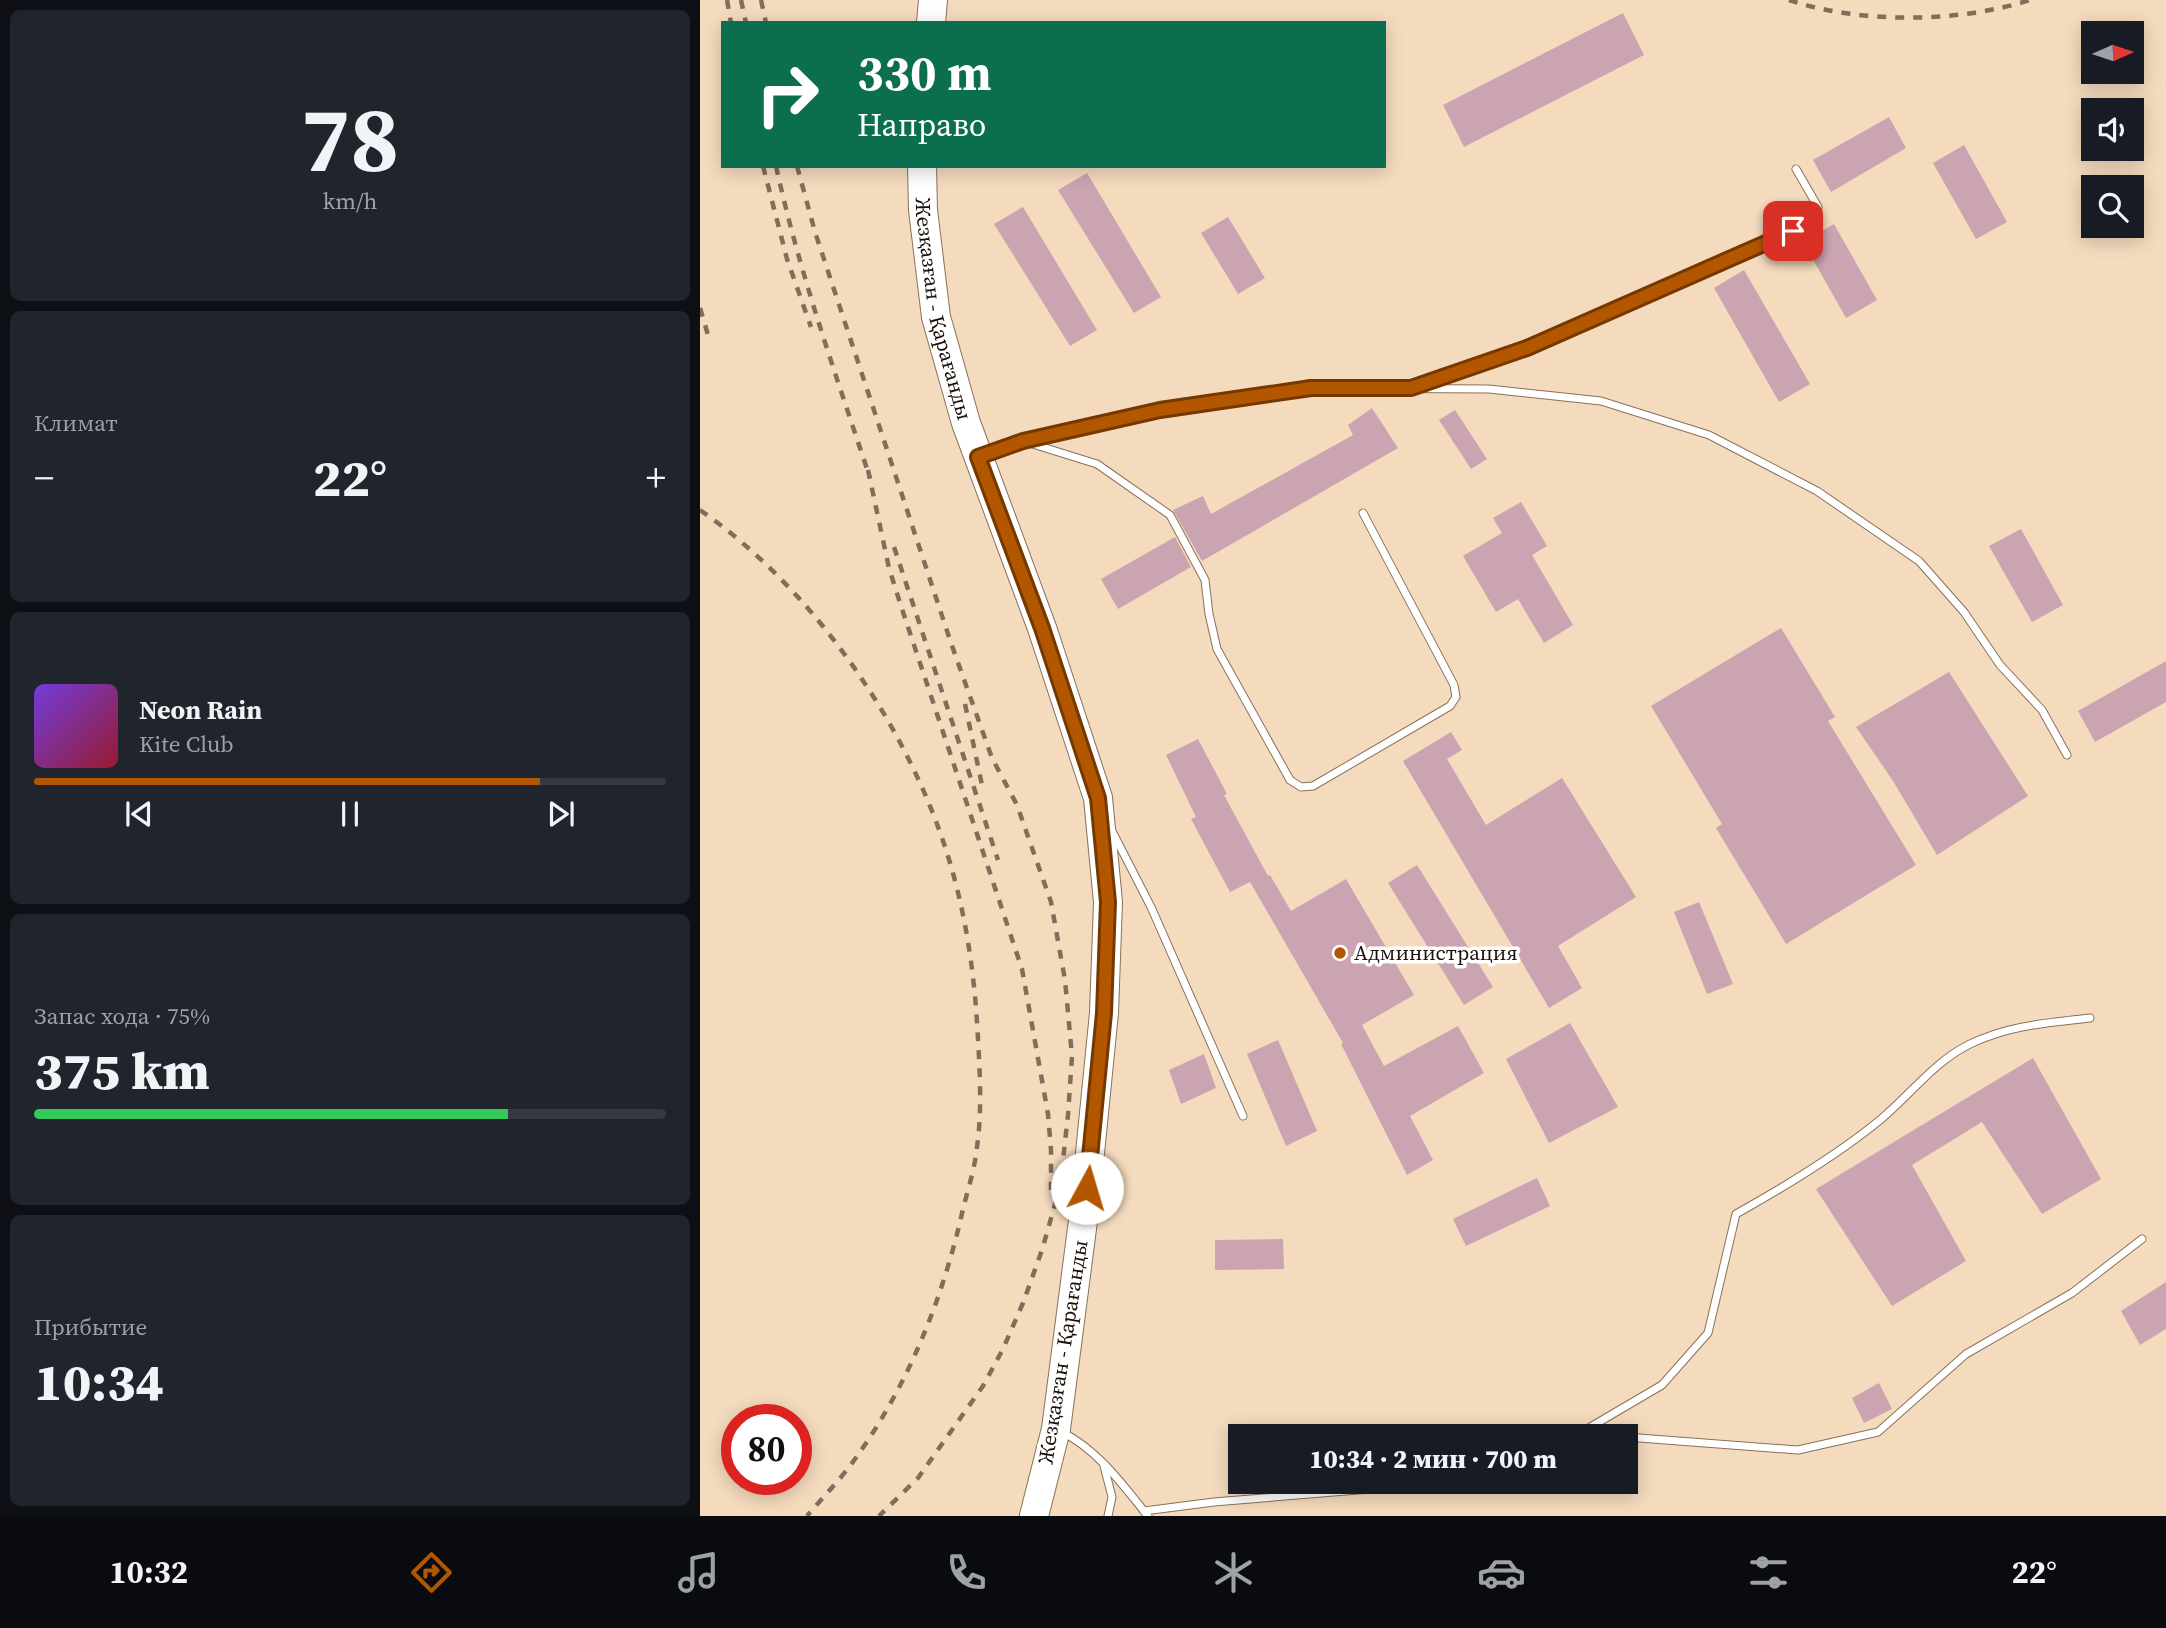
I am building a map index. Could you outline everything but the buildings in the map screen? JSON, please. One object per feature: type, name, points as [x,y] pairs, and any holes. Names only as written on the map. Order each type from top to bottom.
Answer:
[{"type":"highway","points":[[931,21],[933,0]]},
{"type":"highway","name":"Жезқазған - Қарағанды","points":[[922,168],[923,210],[936,317],[966,423],[1042,628],[1098,805],[1108,902],[1104,1013],[1084,1213],[1056,1429],[1034,1516]]},
{"type":"lane","points":[[1411,388],[1527,348],[1793,231],[1818,207],[1796,169]]},
{"type":"lane","points":[[978,457],[1023,441],[1160,410],[1311,388],[1489,389],[1601,401],[1709,435],[1817,491],[1919,561],[1964,612],[2000,665],[2042,710],[2067,755]]},
{"type":"lane","points":[[1023,441],[1097,464],[1170,515],[1205,580],[1217,649],[1290,780],[1301,787],[1313,786],[1370,753],[1450,706],[1456,697],[1454,685],[1363,513]]},
{"type":"lane","points":[[1098,805],[1152,907],[1243,1116]]},
{"type":"lane","points":[[1596,1424],[1662,1385],[1708,1333],[1737,1214],[1792,1183],[1879,1121],[1947,1059],[1970,1044],[2021,1025],[2090,1018]]},
{"type":"lane","points":[[1638,1438],[1798,1450],[1878,1432],[1966,1354],[2072,1293],[2142,1239]]},
{"type":"lane","points":[[1056,1429],[1080,1441],[1103,1462],[1146,1514],[1214,1502],[1310,1494]]},
{"type":"lane","points":[[1103,1462],[1112,1497],[1108,1516]]},
{"type":"railway","points":[[727,0],[731,21]]},
{"type":"railway","points":[[741,0],[746,21]]},
{"type":"railway","points":[[761,0],[766,21]]},
{"type":"railway","points":[[1789,0],[1847,13],[1910,18],[1972,13],[2030,0]]},
{"type":"railway","points":[[764,168],[787,259],[811,327]]},
{"type":"railway","points":[[776,168],[807,284],[870,478]]},
{"type":"railway","points":[[798,168],[815,232],[951,643],[992,758],[1017,805],[1051,902],[1065,980],[1072,1056],[1060,1187],[1023,1303],[983,1386],[918,1478],[879,1516]]},
{"type":"railway","points":[[700,308],[708,335]]},
{"type":"railway","points":[[868,470],[889,568],[1022,969],[1048,1114],[1051,1190]]},
{"type":"railway","points":[[700,510],[741,542],[780,578],[817,619],[880,708],[907,756],[947,853],[964,922],[975,992],[980,1079],[979,1134],[973,1171],[945,1275],[922,1339],[892,1401],[850,1466],[807,1516]]},
{"type":"railway","points":[[894,547],[998,860]]},
{"type":"railway","points":[[965,704],[983,790]]},
{"type":"place","name":"Администрация","points":[[1340,953]]},
{"type":"route","points":[[1087,1188],[1104,1013],[1108,902],[1098,798],[1042,628],[978,457],[1023,441],[1160,410],[1311,388],[1411,388],[1527,348],[1793,231]]}]
